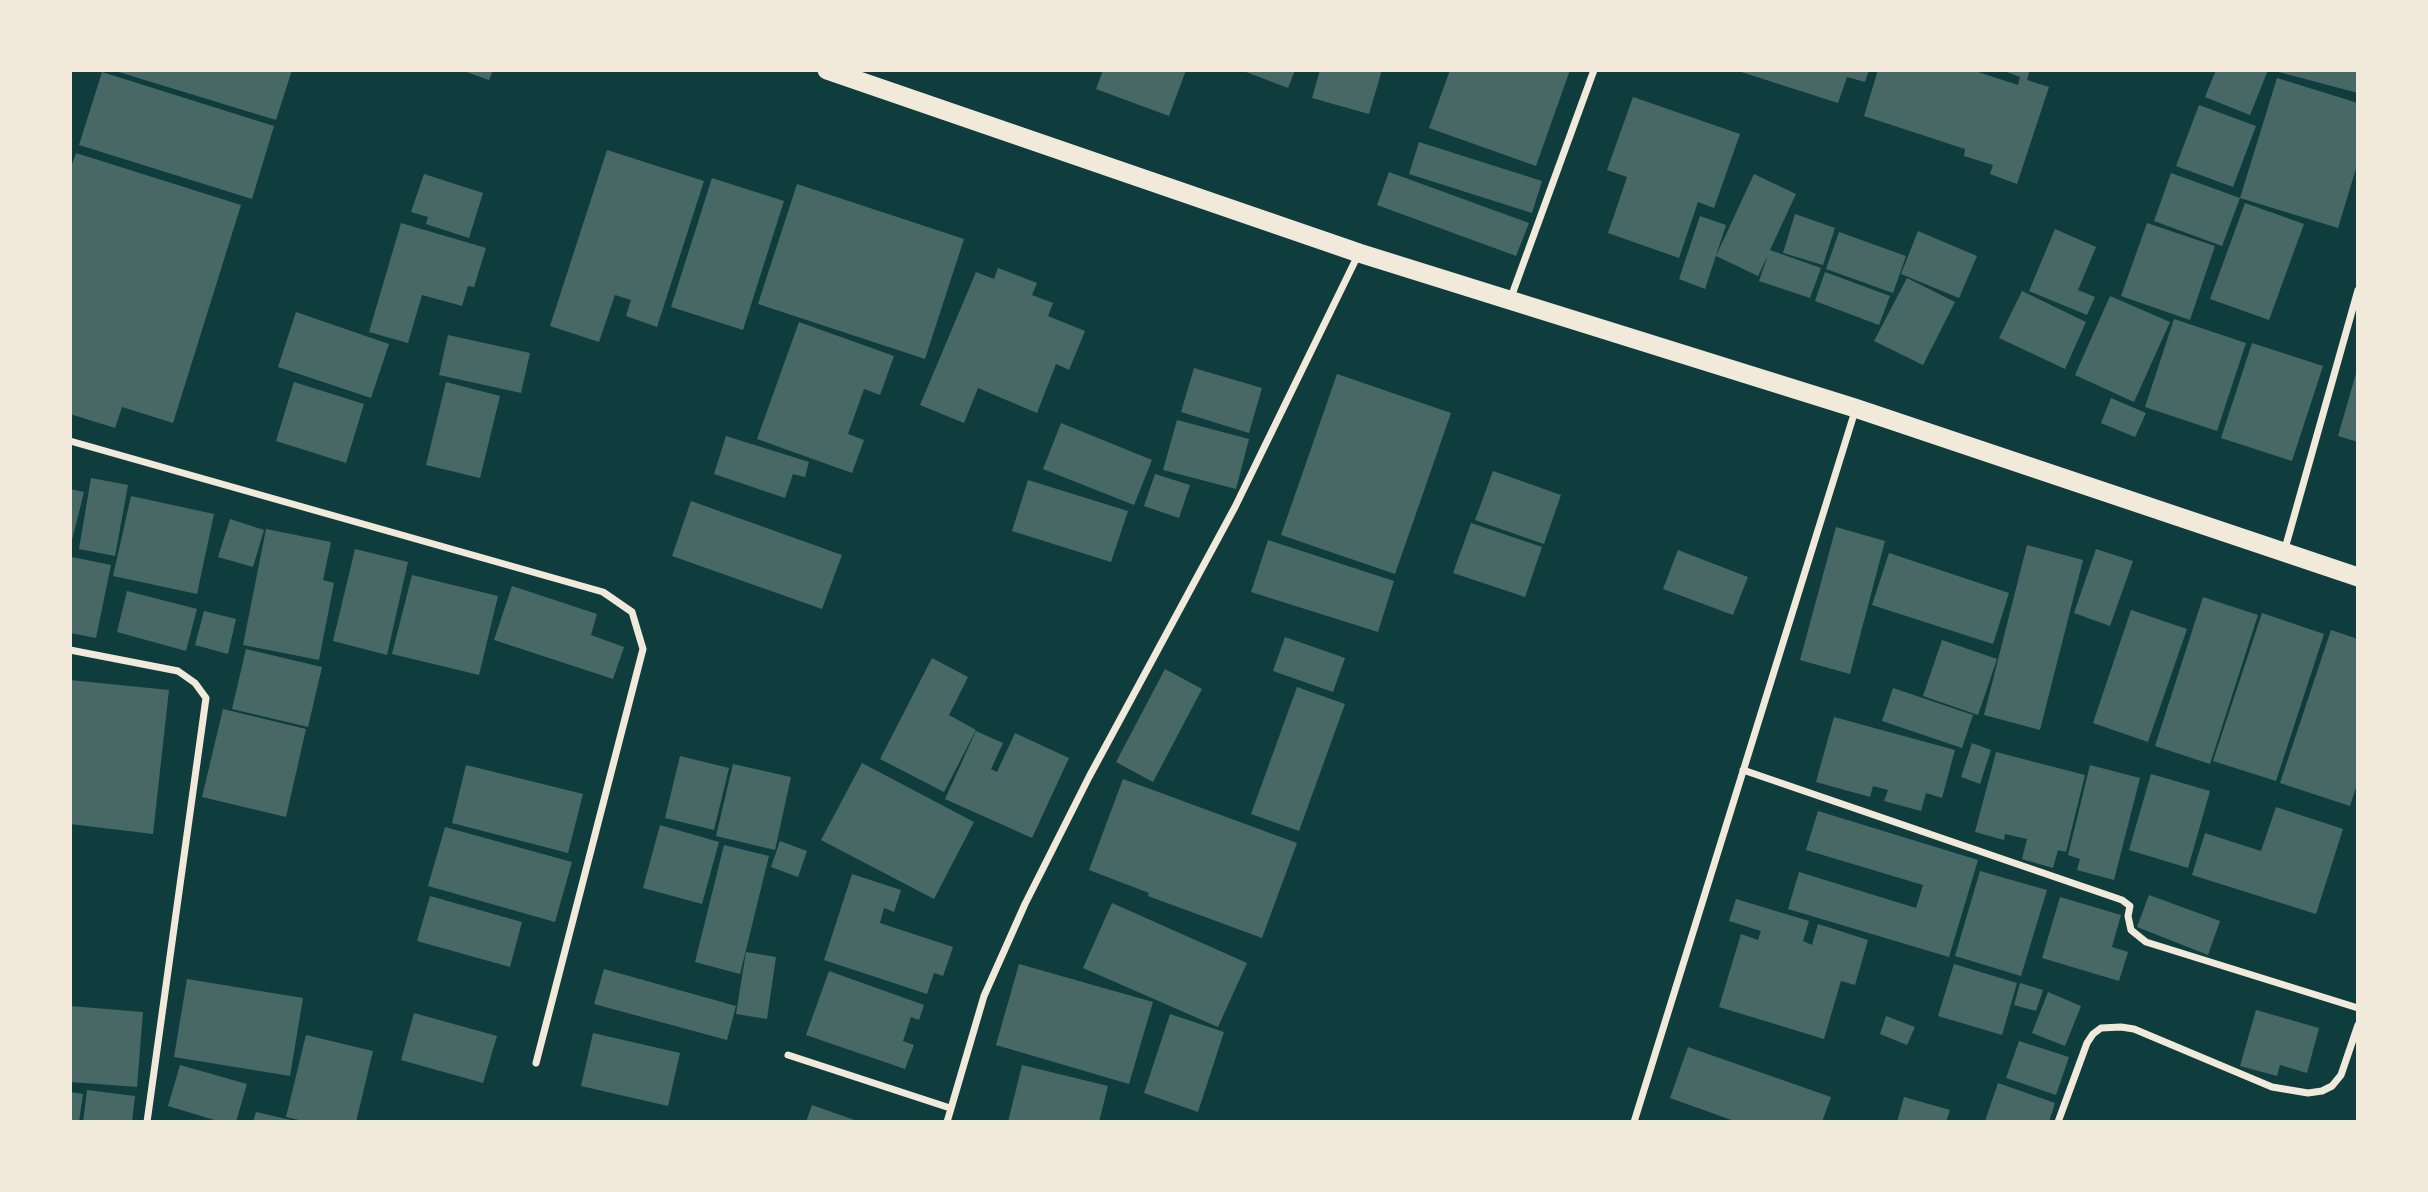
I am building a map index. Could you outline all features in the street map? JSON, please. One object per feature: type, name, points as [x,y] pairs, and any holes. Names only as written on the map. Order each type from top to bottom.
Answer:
[{"type":"highway","points":[[827,70],[1359,253],[1856,408],[2358,578]]},
{"type":"street","points":[[1510,300],[1594,70]]},
{"type":"street","points":[[947,1122],[984,996],[1025,904],[1089,777],[1235,507],[1359,253]]},
{"type":"street","points":[[2284,552],[2358,290]]},
{"type":"street","points":[[1634,1122],[1856,408]]},
{"type":"street","points":[[70,441],[603,592],[632,612],[643,649],[536,1063]]},
{"type":"street","points":[[70,650],[178,671],[195,682],[206,698],[147,1122]]},
{"type":"street","points":[[1743,770],[2122,900],[2130,906],[2128,916],[2131,930],[2146,942],[2358,1008]]},
{"type":"street","points":[[2058,1122],[2087,1043],[2101,1028],[2134,1029],[2272,1087],[2308,1093],[2332,1086],[2342,1075],[2358,1025]]},
{"type":"street","points":[[788,1055],[950,1108]]},
{"type":"building","points":[[112,70],[292,70],[276,120]]},
{"type":"building","points":[[461,70],[493,70],[489,80]]},
{"type":"building","points":[[1103,70],[1186,70],[1169,116],[1096,89]]},
{"type":"building","points":[[1241,70],[1295,70],[1288,88]]},
{"type":"building","points":[[1320,70],[1382,70],[1369,114],[1312,98]]},
{"type":"building","points":[[1450,70],[1570,70],[1536,166],[1429,128]]},
{"type":"building","points":[[1735,70],[1869,70],[1865,82],[1847,77],[1838,103]]},
{"type":"building","points":[[1878,70],[1972,70],[2018,85],[2020,77],[2002,70],[2030,70],[2027,80],[2049,87],[2017,184],[1990,174],[1993,165],[1964,156],[1965,149],[1864,116]]},
{"type":"building","points":[[2216,70],[2268,70],[2250,115],[2205,97]]},
{"type":"building","points":[[2358,70],[2358,93],[2275,71]]},
{"type":"building","points":[[102,72],[274,126],[252,199],[79,145]]},
{"type":"building","points":[[2277,78],[2358,103],[2358,162],[2338,228],[2240,198]]},
{"type":"building","points":[[1633,97],[1740,134],[1714,208],[1698,202],[1679,258],[1608,233],[1627,177],[1607,170]]},
{"type":"building","points":[[2199,105],[2256,126],[2233,187],[2176,166]]},
{"type":"building","points":[[1419,142],[1542,181],[1532,213],[1409,174]]},
{"type":"building","points":[[607,150],[704,181],[657,327],[626,316],[631,300],[615,295],[599,342],[550,326]]},
{"type":"building","points":[[76,153],[241,205],[173,423],[122,407],[115,428],[70,414],[70,170]]},
{"type":"building","points":[[1389,172],[1529,223],[1516,256],[1377,205]]},
{"type":"building","points":[[2171,173],[2240,198],[2222,246],[2154,221]]},
{"type":"building","points":[[424,174],[483,193],[469,238],[426,224],[428,217],[411,212]]},
{"type":"building","points":[[1754,174],[1796,194],[1770,250],[1821,268],[1810,298],[1759,281],[1768,255],[1758,276],[1716,256]]},
{"type":"building","points":[[712,178],[784,201],[743,330],[671,307]]},
{"type":"building","points":[[797,184],[964,239],[925,359],[758,304]]},
{"type":"building","points":[[2245,203],[2304,224],[2269,320],[2210,299]]},
{"type":"building","points":[[1795,214],[1835,228],[1823,265],[1783,253]]},
{"type":"building","points":[[1700,216],[1726,225],[1705,289],[1679,279]]},
{"type":"building","points":[[401,223],[486,248],[474,287],[468,286],[462,306],[422,295],[408,343],[369,332]]},
{"type":"building","points":[[2147,223],[2215,246],[2190,320],[2121,296]]},
{"type":"building","points":[[2055,229],[2096,247],[2078,290],[2095,297],[2087,315],[2029,291]]},
{"type":"building","points":[[1918,231],[1977,256],[1959,298],[1901,274]]},
{"type":"building","points":[[1839,232],[1906,256],[1893,293],[1826,269]]},
{"type":"building","points":[[998,268],[1037,283],[1032,295],[1053,303],[1048,316],[1085,331],[1069,370],[1056,364],[1037,413],[978,388],[964,423],[920,405],[976,272],[994,279]]},
{"type":"building","points":[[1825,272],[1890,296],[1879,325],[1815,301]]},
{"type":"building","points":[[1907,278],[1955,302],[1923,365],[1874,341]]},
{"type":"building","points":[[2022,291],[2086,322],[2065,369],[1999,338]]},
{"type":"building","points":[[2110,296],[2170,322],[2134,402],[2075,375]]},
{"type":"building","points":[[296,312],[389,344],[371,398],[278,367]]},
{"type":"building","points":[[2174,319],[2246,343],[2217,431],[2145,407]]},
{"type":"building","points":[[799,322],[894,356],[880,395],[864,389],[848,434],[864,440],[852,473],[757,439]]},
{"type":"building","points":[[448,335],[530,353],[521,393],[439,375]]},
{"type":"building","points":[[2252,343],[2323,366],[2292,461],[2221,438]]},
{"type":"building","points":[[1194,368],[1262,388],[1249,433],[1181,412]]},
{"type":"building","points":[[2358,370],[2358,442],[2338,436]]},
{"type":"building","points":[[1337,374],[1451,413],[1395,574],[1281,535]]},
{"type":"building","points":[[294,382],[364,404],[346,463],[276,441]]},
{"type":"building","points":[[446,382],[500,396],[480,478],[426,465]]},
{"type":"building","points":[[2111,398],[2146,413],[2135,437],[2101,423]]},
{"type":"building","points":[[1177,420],[1249,439],[1236,489],[1163,470]]},
{"type":"building","points":[[1061,423],[1152,460],[1134,505],[1043,469]]},
{"type":"building","points":[[726,436],[809,462],[805,477],[793,474],[785,498],[714,474]]},
{"type":"building","points":[[1493,471],[1561,495],[1544,544],[1475,520]]},
{"type":"building","points":[[1155,474],[1190,485],[1179,518],[1144,506]]},
{"type":"building","points":[[91,478],[128,485],[115,556],[79,549]]},
{"type":"building","points":[[1028,480],[1128,511],[1111,562],[1012,531]]},
{"type":"building","points":[[70,489],[84,492],[71,544],[70,544]]},
{"type":"building","points":[[131,496],[214,514],[197,594],[113,576]]},
{"type":"building","points":[[691,501],[842,555],[822,609],[672,556]]},
{"type":"building","points":[[230,519],[264,530],[253,567],[218,557]]},
{"type":"building","points":[[1471,523],[1542,547],[1525,597],[1453,573]]},
{"type":"building","points":[[1836,527],[1885,541],[1850,674],[1800,660]]},
{"type":"building","points":[[266,529],[331,542],[323,580],[334,583],[319,660],[243,645]]},
{"type":"building","points":[[1268,540],[1394,581],[1378,632],[1251,592]]},
{"type":"building","points":[[2027,545],[2083,560],[2040,730],[1984,715]]},
{"type":"building","points":[[355,549],[408,562],[387,655],[333,641]]},
{"type":"building","points":[[2096,549],[2133,561],[2110,626],[2074,613]]},
{"type":"building","points":[[1678,550],[1748,577],[1733,615],[1663,589]]},
{"type":"building","points":[[1889,553],[2009,593],[1993,644],[1872,605]]},
{"type":"building","points":[[72,557],[111,565],[96,638],[70,633]]},
{"type":"building","points":[[412,575],[498,596],[479,675],[392,654]]},
{"type":"building","points":[[512,586],[597,614],[591,635],[624,647],[613,679],[494,640]]},
{"type":"building","points":[[127,591],[197,609],[186,651],[117,632]]},
{"type":"building","points":[[2203,597],[2258,615],[2210,764],[2155,746]]},
{"type":"building","points":[[2131,610],[2187,629],[2148,742],[2093,723]]},
{"type":"building","points":[[204,611],[236,619],[228,654],[195,645]]},
{"type":"building","points":[[2262,613],[2324,634],[2276,781],[2213,761]]},
{"type":"building","points":[[2331,630],[2358,639],[2358,781],[2350,806],[2280,783]]},
{"type":"building","points":[[1285,637],[1345,658],[1333,692],[1273,671]]},
{"type":"building","points":[[1942,640],[1997,659],[1978,715],[1923,696]]},
{"type":"building","points":[[246,649],[322,667],[308,727],[232,709]]},
{"type":"building","points":[[932,658],[968,677],[949,715],[976,730],[944,792],[880,759]]},
{"type":"building","points":[[1165,669],[1202,689],[1153,782],[1116,762]]},
{"type":"building","points":[[70,680],[169,690],[153,834],[70,824]]},
{"type":"building","points":[[1297,687],[1345,704],[1299,831],[1251,814]]},
{"type":"building","points":[[1893,688],[1973,715],[1962,748],[1882,721]]},
{"type":"building","points":[[223,709],[306,729],[286,817],[202,797]]},
{"type":"building","points":[[1834,717],[1955,750],[1942,798],[1926,793],[1921,811],[1884,801],[1888,790],[1873,786],[1870,797],[1816,782]]},
{"type":"building","points":[[976,731],[1003,743],[991,769],[997,772],[1015,733],[1069,758],[1032,838],[945,799]]},
{"type":"building","points":[[1972,743],[1991,750],[1980,784],[1961,777]]},
{"type":"building","points":[[1996,752],[2085,775],[2066,852],[2058,850],[2053,868],[2022,859],[2027,839],[2005,834],[2004,840],[1975,832]]},
{"type":"building","points":[[680,756],[729,768],[714,830],[665,818]]},
{"type":"building","points":[[862,763],[974,822],[934,899],[821,840]]},
{"type":"building","points":[[733,764],[791,777],[775,850],[716,836]]},
{"type":"building","points":[[466,765],[583,794],[568,853],[452,823]]},
{"type":"building","points":[[2090,765],[2140,778],[2114,880],[2077,870],[2080,859],[2068,855]]},
{"type":"building","points":[[2151,774],[2210,791],[2188,868],[2129,850]]},
{"type":"building","points":[[1123,779],[1297,843],[1262,938],[1148,896],[1149,893],[1089,870]]},
{"type":"building","points":[[2276,807],[2343,829],[2316,914],[2192,875],[2205,833],[2261,851]]},
{"type":"building","points":[[1818,811],[1978,860],[1949,957],[1788,909],[1799,872],[1916,908],[1923,885],[1806,850]]},
{"type":"building","points":[[660,825],[719,842],[702,904],[643,888]]},
{"type":"building","points":[[445,827],[572,862],[555,922],[428,886]]},
{"type":"building","points":[[780,841],[807,851],[798,877],[771,867]]},
{"type":"building","points":[[724,845],[769,856],[740,974],[695,962]]},
{"type":"building","points":[[1980,871],[2047,890],[2021,976],[1955,956]]},
{"type":"building","points":[[852,874],[901,890],[894,912],[884,908],[880,923],[953,947],[943,976],[934,973],[927,994],[824,960]]},
{"type":"building","points":[[2149,895],[2220,921],[2208,955],[2137,927]]},
{"type":"building","points":[[430,896],[522,922],[510,967],[417,941]]},
{"type":"building","points":[[2060,897],[2121,915],[2112,947],[2128,952],[2119,981],[2042,958]]},
{"type":"building","points":[[1736,899],[1809,921],[1803,941],[1812,945],[1818,924],[1868,940],[1855,985],[1841,981],[1824,1039],[1719,1007],[1741,934],[1758,940],[1761,931],[1729,921]]},
{"type":"building","points":[[1112,903],[1247,963],[1218,1027],[1083,968]]},
{"type":"building","points":[[746,952],[776,957],[767,1019],[736,1014]]},
{"type":"building","points":[[1019,964],[1153,1002],[1129,1084],[996,1045]]},
{"type":"building","points":[[1954,964],[2017,983],[2002,1035],[1938,1016]]},
{"type":"building","points":[[604,969],[736,1006],[727,1040],[594,1004]]},
{"type":"building","points":[[829,971],[924,1005],[919,1020],[911,1017],[903,1041],[914,1045],[905,1069],[806,1035]]},
{"type":"building","points":[[187,979],[303,998],[290,1076],[174,1057]]},
{"type":"building","points":[[2020,983],[2043,990],[2036,1011],[2014,1005]]},
{"type":"building","points":[[2048,992],[2081,1006],[2065,1046],[2032,1033]]},
{"type":"building","points":[[70,1006],[143,1012],[137,1087],[70,1082]]},
{"type":"building","points":[[2256,1010],[2319,1028],[2307,1073],[2280,1065],[2277,1076],[2240,1066]]},
{"type":"building","points":[[414,1013],[497,1036],[483,1083],[401,1060]]},
{"type":"building","points":[[1170,1014],[1224,1032],[1198,1112],[1144,1093]]},
{"type":"building","points":[[1886,1016],[1915,1027],[1907,1045],[1880,1034]]},
{"type":"building","points":[[593,1033],[680,1053],[668,1106],[581,1086]]},
{"type":"building","points":[[306,1035],[373,1051],[356,1122],[307,1122],[286,1117]]},
{"type":"building","points":[[2019,1041],[2069,1057],[2056,1095],[2006,1078]]},
{"type":"building","points":[[1688,1047],[1831,1097],[1822,1122],[1737,1122],[1670,1098]]},
{"type":"building","points":[[180,1065],[247,1084],[236,1122],[221,1122],[168,1106]]},
{"type":"building","points":[[1022,1065],[1108,1086],[1099,1122],[1008,1122]]},
{"type":"building","points":[[1998,1083],[2055,1103],[2049,1122],[1985,1121]]},
{"type":"building","points":[[87,1090],[135,1096],[132,1122],[83,1122]]},
{"type":"building","points":[[70,1092],[83,1094],[79,1122],[70,1122]]},
{"type":"building","points":[[1904,1097],[1950,1110],[1946,1122],[1897,1122]]},
{"type":"building","points":[[812,1105],[860,1122],[806,1122]]},
{"type":"building","points":[[256,1112],[295,1121],[295,1122],[253,1122]]}]
